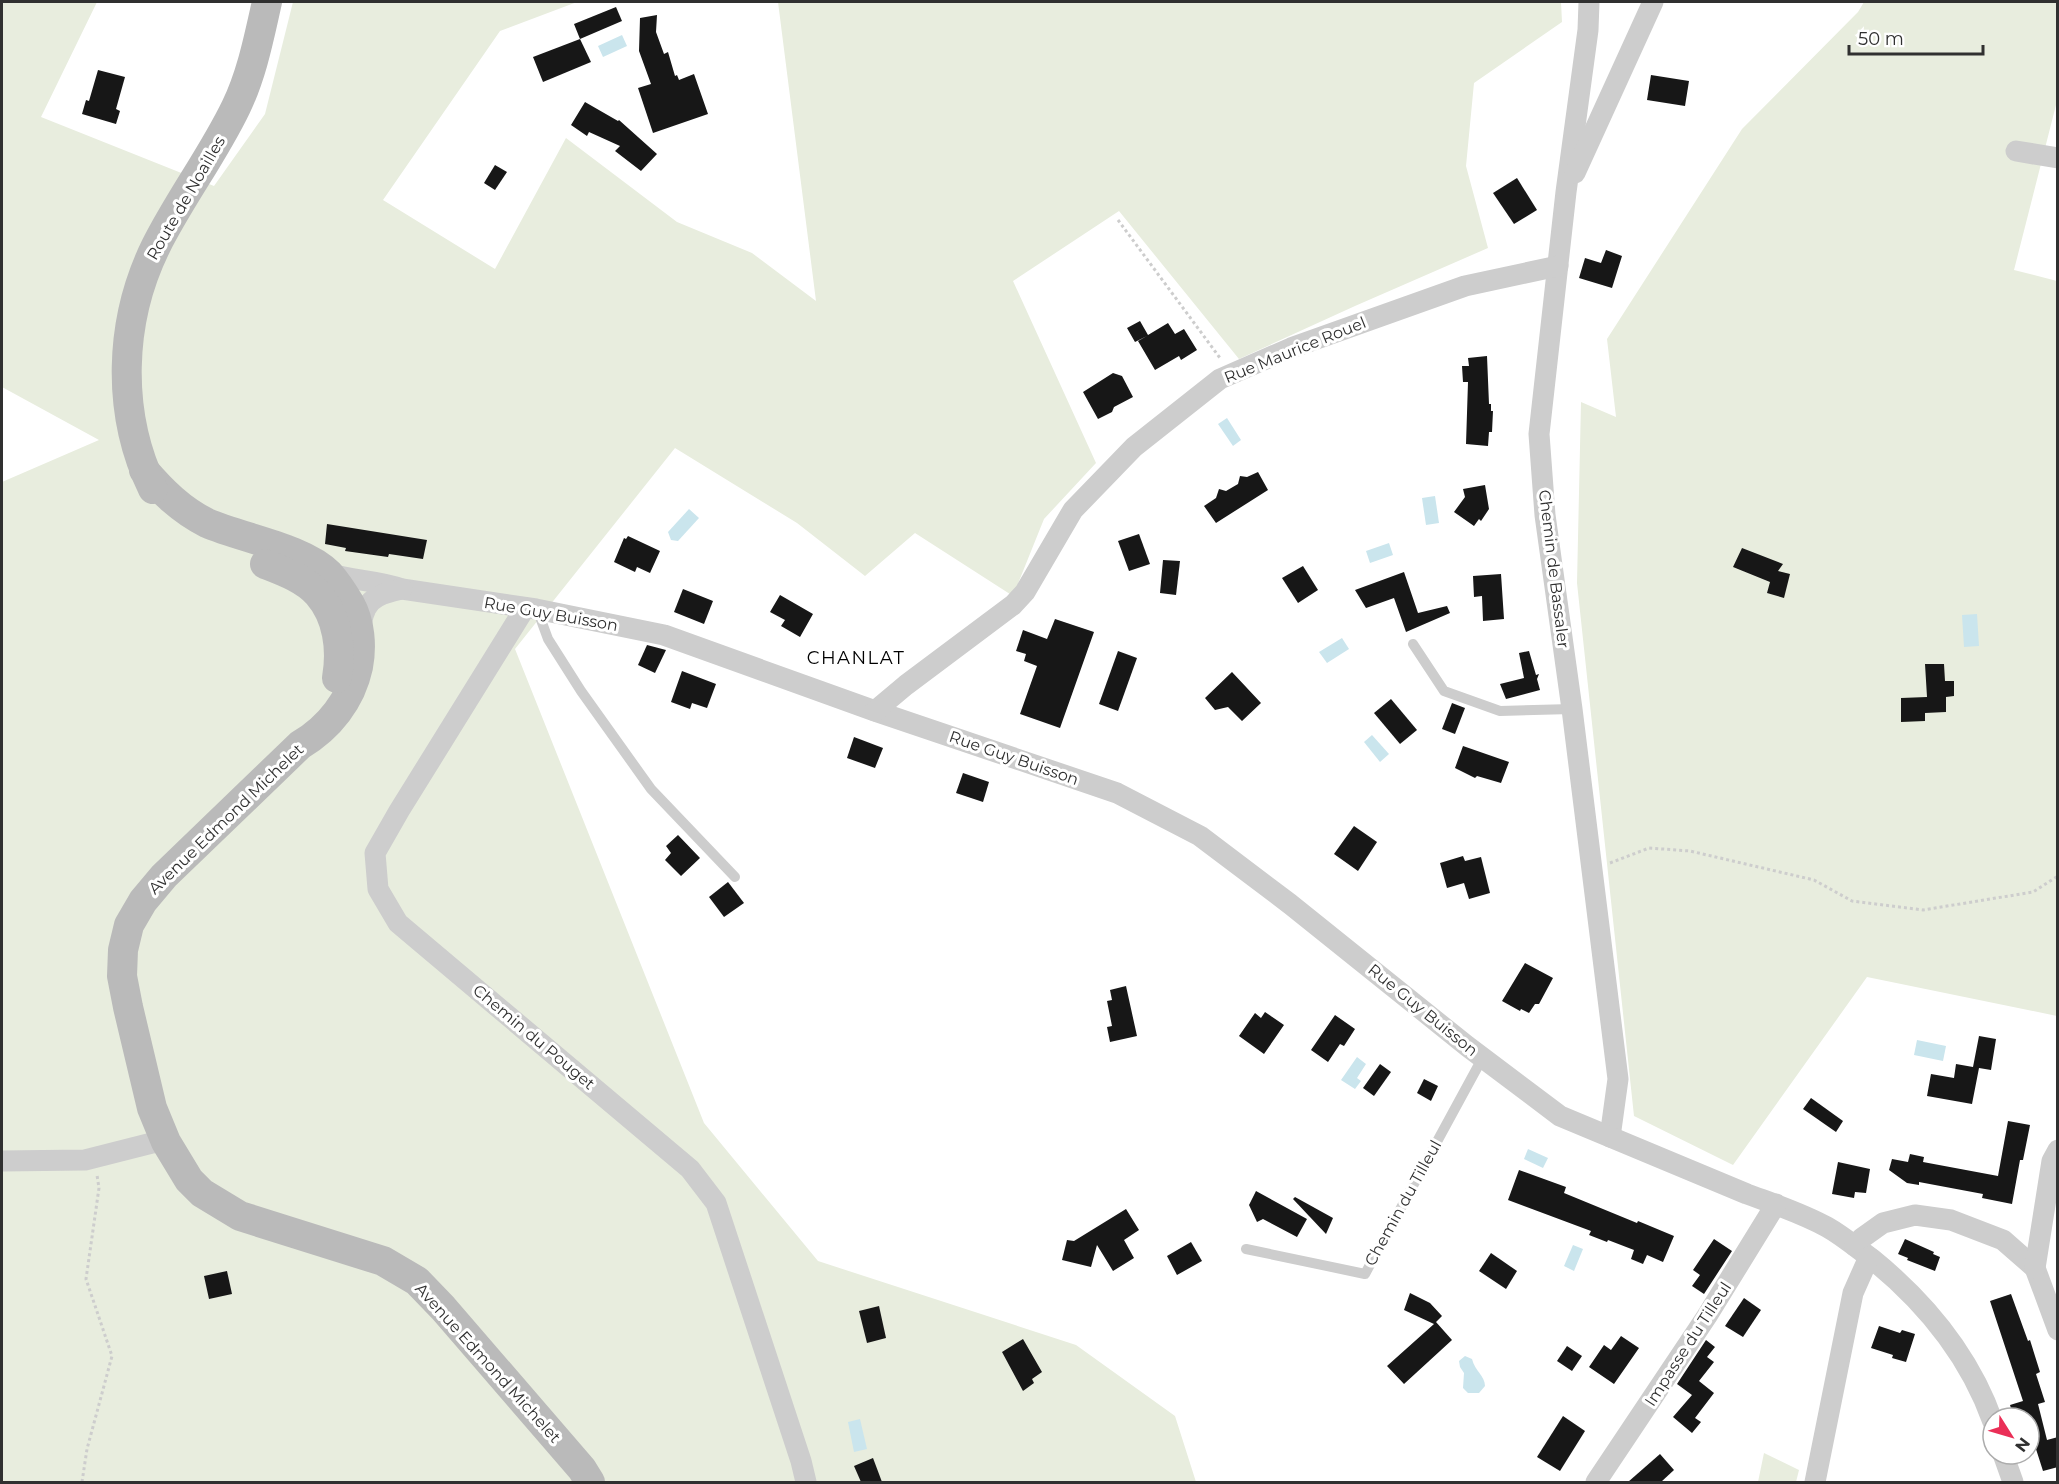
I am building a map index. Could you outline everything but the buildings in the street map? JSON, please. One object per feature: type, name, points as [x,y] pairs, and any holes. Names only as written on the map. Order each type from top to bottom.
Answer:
[{"type":"main road","name":"Route de Noailles","points":[[267,2],[248,76],[237,104],[223,133],[158,243],[140,284],[130,328],[126,365],[131,421],[144,470],[156,495],[171,513],[222,544],[303,582],[318,594],[345,594]]},
{"type":"main road","name":"Route de Noailles","points":[[144,470],[162,491],[192,514],[230,532],[294,554],[345,594]]},
{"type":"main road","name":"Route de Noailles","points":[[300,745],[326,706],[337,680],[339,639],[345,594]]},
{"type":"main road","name":"Avenue Edmond Michelet","points":[[345,594],[355,614],[360,660],[354,684],[345,701],[313,738],[300,745],[164,876],[143,901],[129,925],[123,950],[122,976],[152,1108],[165,1142],[189,1180],[202,1192],[231,1211],[240,1216],[383,1261],[417,1281],[582,1469],[590,1482]]},
{"type":"street","name":"Chemin de Bassaler","points":[[1589,2],[1588,30],[1566,192],[1539,434],[1545,515],[1572,709],[1618,1079],[1610,1137]]},
{"type":"street","points":[[1566,192],[1653,2]]},
{"type":"street","points":[[2016,151],[2058,158]]},
{"type":"street","name":"Rue Maurice Rouel","points":[[875,711],[1013,605],[1025,592],[1073,510],[1080,502],[1134,447],[1220,379],[1291,348],[1465,286],[1558,266]]},
{"type":"street","name":"Rue Guy Buisson","points":[[345,594],[385,582],[402,589],[531,608],[664,635],[875,711],[1117,793],[1200,836],[1560,1116],[1827,1227],[1901,1283],[1933,1317],[1966,1364],[1986,1406]]},
{"type":"street","name":"Chemin du Pouget","points":[[531,608],[399,811],[375,853],[378,889],[398,923],[690,1169],[716,1203],[806,1482]]},
{"type":"street","points":[[2,1161],[85,1160],[152,1143],[165,1142]]},
{"type":"street","points":[[2035,1268],[2052,1161],[2058,1150]]},
{"type":"street","name":"Impasse du Tilleul","points":[[1596,1482],[1707,1316],[1776,1204]]},
{"type":"street","points":[[1815,1482],[1862,1252],[1862,1238],[1883,1223],[1915,1215],[1951,1220],[2003,1240],[2035,1268],[2058,1330]]},
{"type":"street","points":[[2007,1466],[2013,1482]]},
{"type":"lane","points":[[531,608],[575,682],[651,789],[735,877]]},
{"type":"lane","points":[[1413,644],[1444,691],[1500,711],[1572,709]]},
{"type":"lane","name":"Chemin du Tilleul","points":[[1245,1249],[1365,1274],[1483,1058]]},
{"type":"path","points":[[1118,220],[1232,374]]},
{"type":"path","points":[[1592,870],[1649,849],[1689,851],[1814,880],[1852,902],[1923,910],[2032,892],[2058,876]]},
{"type":"path","points":[[82,1482],[87,1449],[112,1356],[86,1279],[99,1188],[95,1158]]},
{"type":"shaded area","points":[[2,2],[97,2],[41,117],[214,186],[265,114],[293,2],[577,2],[500,31],[383,200],[495,269],[566,138],[677,222],[752,253],[816,301],[778,2],[1561,2],[1562,22],[1474,83],[1466,166],[1488,248],[1239,359],[1119,211],[1013,281],[1096,463],[1044,519],[1013,596],[915,533],[865,576],[797,523],[675,448],[515,649],[704,1123],[818,1261],[1076,1345],[1175,1416],[1196,1482],[2,1482],[2,482],[99,440],[2,387]]},
{"type":"shaded area","points":[[1864,2],[2057,2],[2057,101],[2014,270],[2057,281],[2057,1016],[1867,977],[1733,1165],[1634,1116],[1577,583],[1581,402],[1616,417],[1607,339],[1742,129],[1858,12]]},
{"type":"shaded area","points":[[1764,1453],[1799,1470],[1796,1482],[1758,1482]]},
{"type":"water","points":[[622,35],[627,46],[603,57],[598,46]]},
{"type":"water","points":[[1227,418],[1241,440],[1233,446],[1218,424]]},
{"type":"water","points":[[1435,496],[1439,523],[1426,525],[1422,498]]},
{"type":"water","points":[[689,509],[699,518],[678,541],[671,540],[668,532]]},
{"type":"water","points":[[1389,543],[1393,555],[1370,563],[1366,551]]},
{"type":"water","points":[[1977,614],[1979,646],[1964,647],[1962,615]]},
{"type":"water","points":[[1342,638],[1349,649],[1327,663],[1319,652]]},
{"type":"water","points":[[1372,735],[1389,754],[1380,762],[1364,742]]},
{"type":"water","points":[[1917,1040],[1946,1046],[1943,1061],[1914,1055]]},
{"type":"water","points":[[1357,1057],[1366,1064],[1357,1078],[1361,1081],[1355,1089],[1341,1080]]},
{"type":"water","points":[[1528,1149],[1548,1158],[1543,1168],[1524,1159]]},
{"type":"water","points":[[1573,1245],[1583,1249],[1574,1271],[1564,1266]]},
{"type":"water","points":[[1465,1356],[1472,1359],[1483,1379],[1485,1386],[1479,1393],[1468,1393],[1463,1388],[1464,1373],[1459,1361]]},
{"type":"water","points":[[860,1419],[867,1449],[854,1452],[848,1422]]},
{"type":"district","name":"CHANLAT","points":[[856,658]]}]
